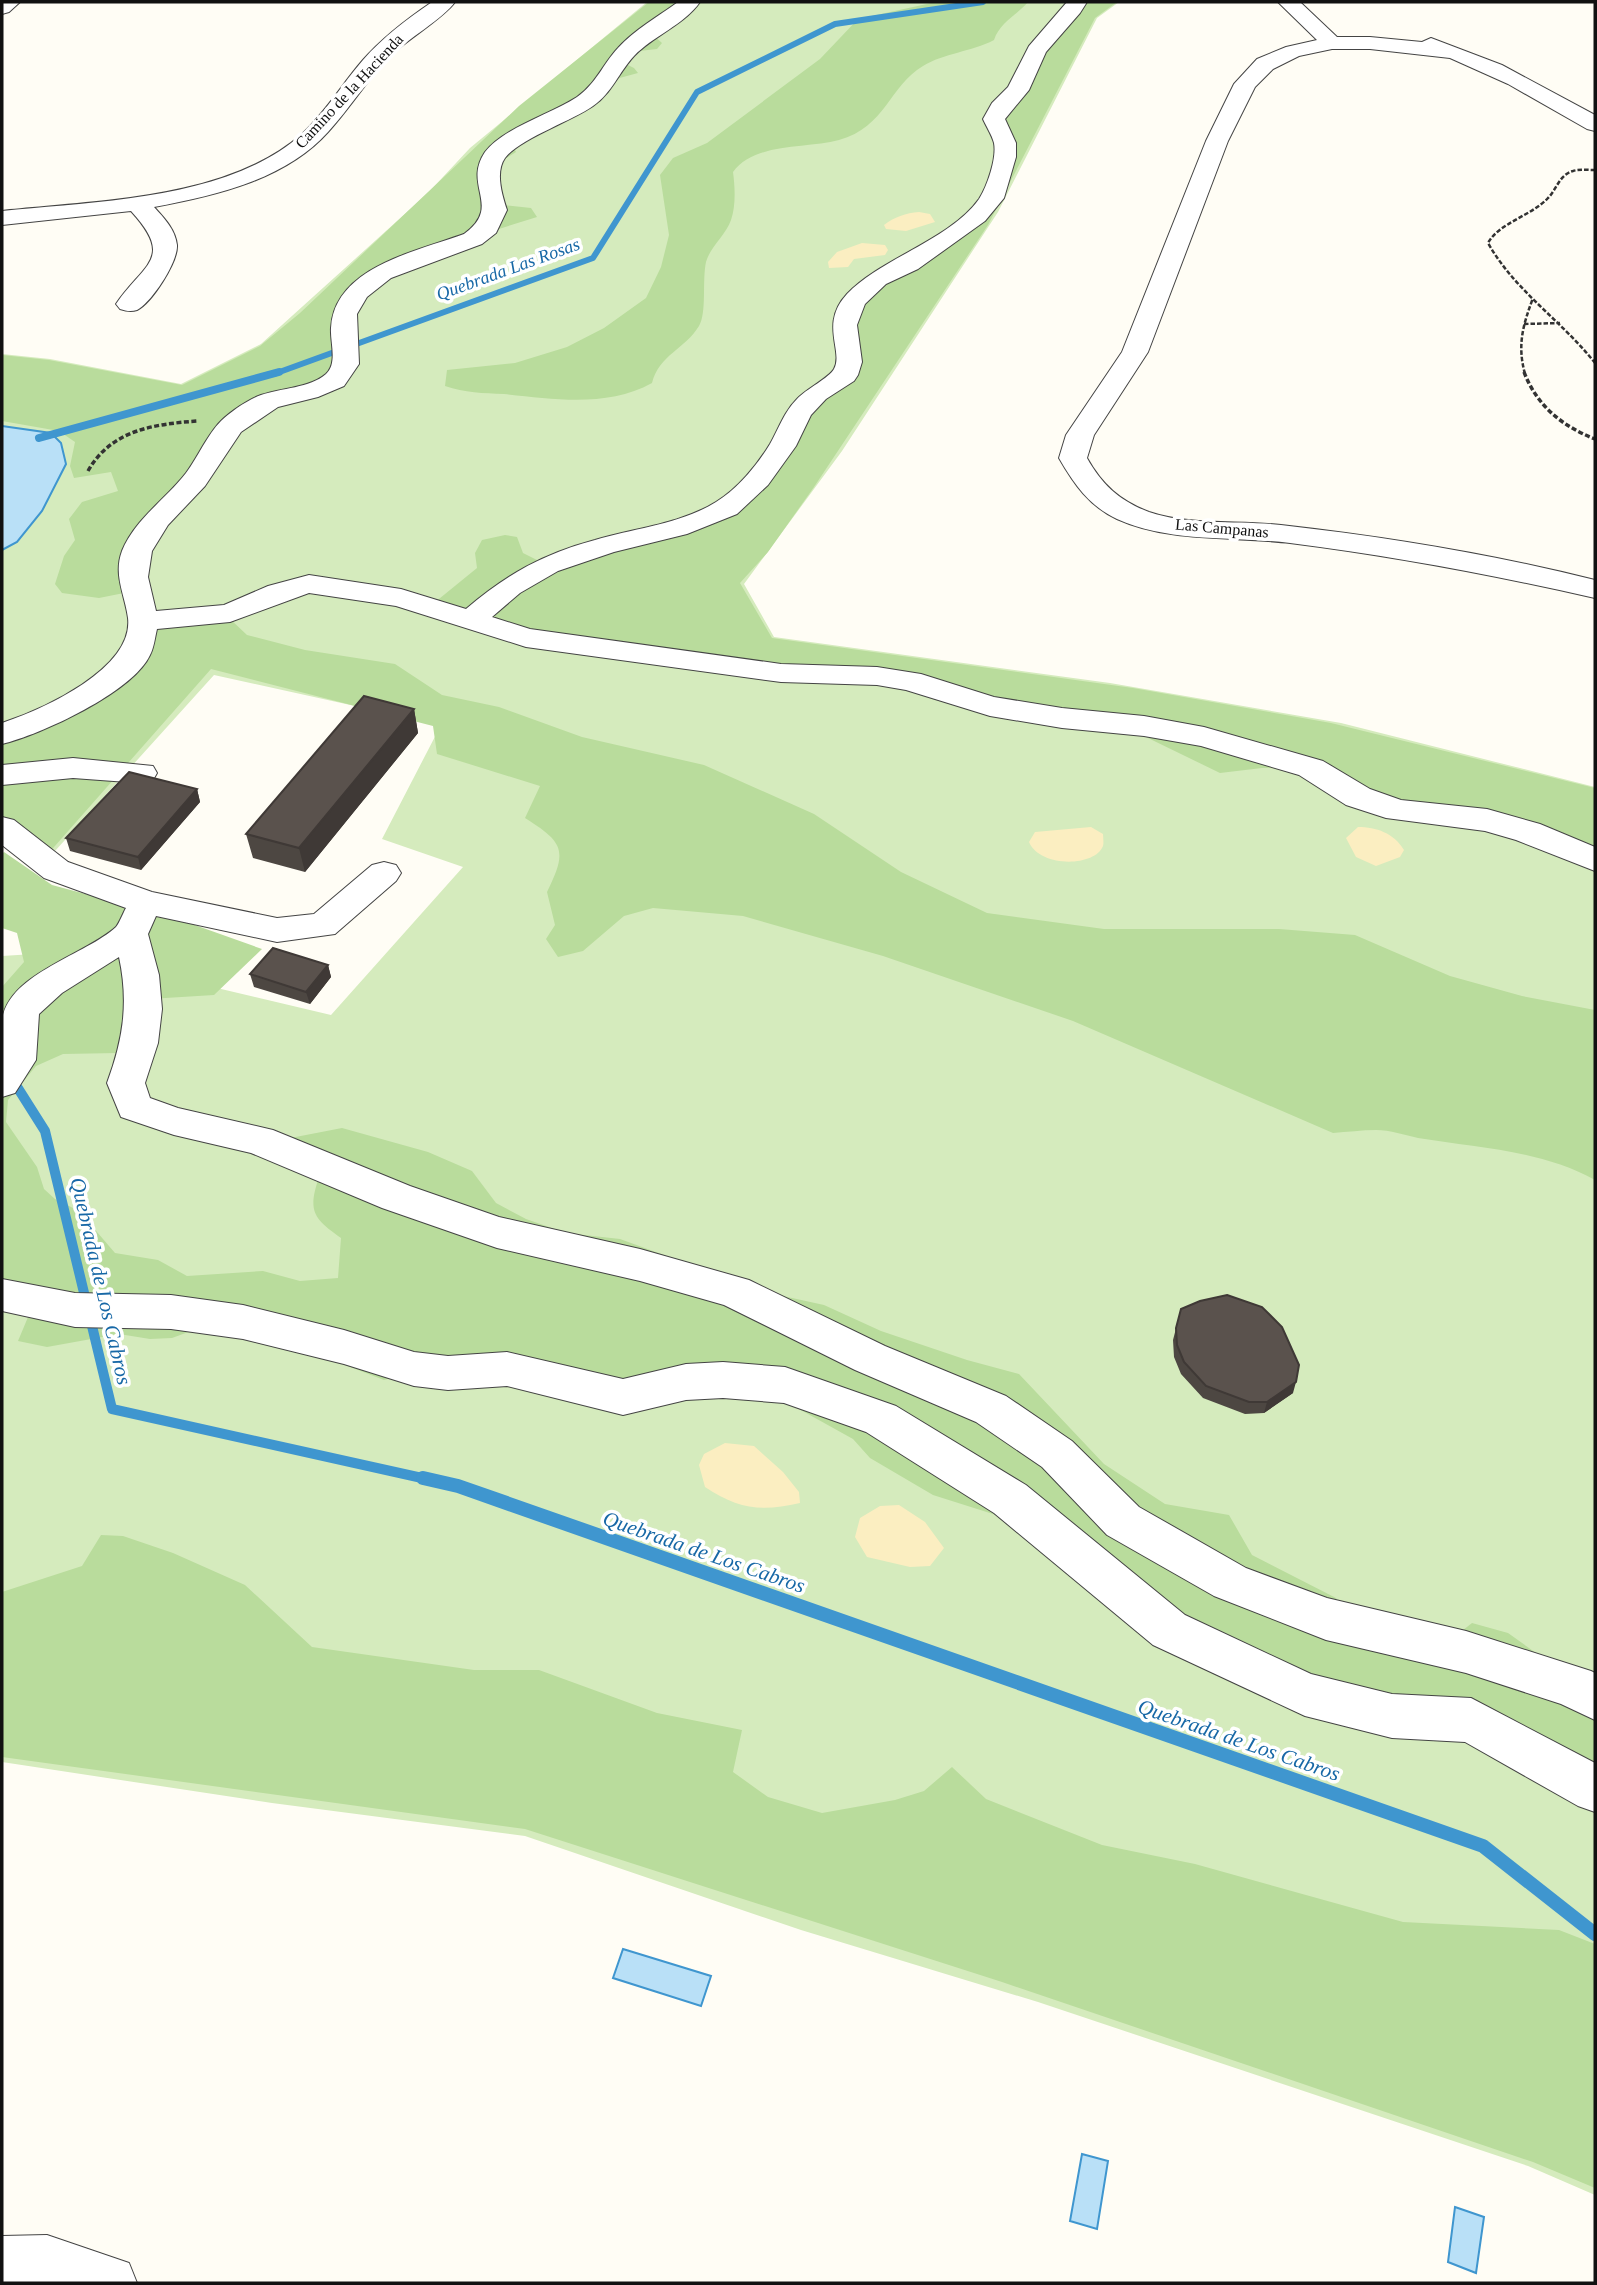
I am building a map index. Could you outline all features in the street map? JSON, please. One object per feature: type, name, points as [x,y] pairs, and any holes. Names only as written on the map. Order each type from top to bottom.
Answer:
[{"type":"street","points":[[2,8],[10,2]]},
{"type":"street","name":"Camino de la Hacienda","points":[[2,218],[136,203],[210,187],[256,170],[299,147],[373,62],[410,27],[445,2]]},
{"type":"street","points":[[2,734],[37,722],[106,683],[135,655],[144,621],[133,576],[137,551],[157,520],[195,480],[231,426],[269,401],[309,391],[335,380],[346,363],[344,314],[358,292],[382,273],[473,239],[488,228],[495,210],[490,193],[489,171],[495,155],[509,143],[586,101],[604,84],[626,52],[690,2]]},
{"type":"street","points":[[470,621],[510,587],[548,565],[604,546],[677,528],[727,508],[758,479],[782,446],[799,412],[817,393],[845,375],[849,362],[844,325],[854,301],[877,279],[909,264],[977,216],[992,198],[1005,157],[1005,143],[994,119],[1000,108],[1018,90],[1036,50],[1077,2]]},
{"type":"street","points":[[1288,2],[1326,39]]},
{"type":"street","name":"Las Campanas","points":[[1595,124],[1526,83],[1453,52],[1326,39],[1265,64],[1245,84],[1217,141],[1135,352],[1080,435],[1073,458],[1090,489],[1129,514],[1176,526],[1278,533],[1423,553],[1595,589]]},
{"type":"street","points":[[129,304],[162,267],[165,250],[162,232],[136,203]]},
{"type":"street","points":[[144,621],[230,613],[286,589],[309,584],[401,598],[526,638],[781,673],[877,676],[910,681],[990,706],[1062,718],[1144,726],[1204,737],[1311,768],[1358,797],[1398,810],[1487,820],[1528,832],[1595,860]]},
{"type":"street","points":[[2,775],[73,768],[141,773]]},
{"type":"street","points":[[2,828],[56,870],[138,918],[277,930],[323,925],[384,873]]},
{"type":"street","points":[[2,1083],[17,1060],[21,1010],[50,984],[138,918]]},
{"type":"street","points":[[138,918],[146,1000],[140,1047],[126,1083],[134,1107],[174,1121],[258,1140],[396,1197],[498,1232],[640,1265],[735,1292],[870,1358],[991,1409],[1057,1454],[1123,1521],[1230,1582],[1326,1619],[1466,1652],[1574,1686],[1595,1698]]},
{"type":"street","points":[[2,1295],[75,1310],[171,1312],[243,1322],[344,1347],[414,1369],[448,1373],[507,1369],[623,1397],[686,1382],[723,1380],[785,1385],[881,1419],[1010,1499],[1170,1630],[1305,1694],[1392,1716],[1471,1720],[1595,1789]]},
{"type":"street","points":[[2,2264],[47,2263],[109,2283]]},
{"type":"path","points":[[1595,170],[1573,171],[1562,178],[1550,197],[1525,217],[1494,232],[1488,243],[1495,258],[1561,323],[1595,363]]},
{"type":"path","points":[[1533,298],[1520,339],[1520,359],[1538,400],[1556,419],[1577,433],[1595,439]]},
{"type":"path","points":[[1524,324],[1561,323]]},
{"type":"path","points":[[88,471],[104,446],[133,431],[171,422],[208,421],[231,426]]},
{"type":"green space","points":[[647,2],[1119,2],[1097,18],[998,212],[842,451],[744,584],[774,637],[1110,683],[1341,723],[1595,787],[1595,2195],[1528,2166],[1038,2002],[801,1930],[525,1836],[272,1803],[2,1762],[2,956],[65,952],[331,1015],[463,867],[382,839],[441,725],[214,675],[55,851],[2,813],[2,354],[50,359],[181,384],[261,344],[428,193],[470,148]]},
{"type":"green space","points":[[649,2],[687,2],[675,9],[652,34],[662,43],[657,49],[621,53],[620,61],[638,73],[601,83],[511,143],[516,152],[486,171],[502,205],[531,208],[537,217],[470,238],[355,292],[332,379],[266,400],[192,479],[129,592],[99,598],[62,593],[55,584],[64,556],[75,540],[69,519],[82,502],[118,491],[111,472],[74,478],[70,466],[75,442],[59,431],[2,421],[2,355],[49,360],[182,385],[260,346],[300,313],[519,106]]},
{"type":"green space","points":[[936,2],[1028,2],[1004,24],[994,40],[931,62],[912,74],[877,116],[855,134],[826,143],[768,151],[743,162],[733,172],[733,215],[706,262],[704,305],[699,326],[660,366],[652,383],[617,396],[580,400],[474,392],[445,386],[447,370],[515,363],[567,347],[604,328],[646,298],[661,267],[669,235],[660,175],[673,158],[707,143],[820,59],[858,19]]},
{"type":"green space","points":[[1079,2],[1117,2],[1095,18],[988,225],[814,487],[768,552],[740,583],[772,638],[1133,688],[1331,723],[1595,788],[1595,859],[1529,831],[1398,809],[1311,767],[1262,768],[1220,773],[1113,721],[1062,717],[910,680],[527,637],[434,603],[477,568],[475,553],[482,540],[505,535],[517,537],[523,553],[551,567],[730,509],[795,429],[849,376],[858,302],[996,199],[998,119],[1034,60]]},
{"type":"green space","points":[[229,618],[247,635],[305,650],[395,664],[442,695],[499,707],[582,737],[704,765],[814,814],[901,872],[987,913],[1104,929],[1279,929],[1355,935],[1450,976],[1522,996],[1595,1010],[1595,1180],[1553,1162],[1509,1152],[1381,1130],[1333,1133],[1073,1021],[883,956],[743,916],[653,908],[624,916],[583,951],[558,957],[546,939],[555,925],[547,892],[558,867],[558,849],[548,834],[525,818],[540,786],[437,754],[433,726],[211,669],[47,855],[2,822],[2,738],[46,723],[108,688],[146,625]]},
{"type":"green space","points":[[4,852],[52,885],[175,918],[262,949],[214,995],[133,1000],[118,1053],[63,1054],[36,1066],[8,1100],[6,1122],[37,1167],[44,1189],[55,1199],[79,1211],[115,1253],[158,1260],[187,1276],[263,1271],[300,1281],[338,1278],[341,1238],[318,1219],[313,1206],[319,1177],[275,1141],[342,1128],[428,1152],[472,1171],[496,1203],[526,1219],[566,1233],[620,1239],[664,1255],[734,1297],[783,1296],[824,1305],[881,1331],[967,1360],[1019,1374],[1104,1464],[1165,1504],[1229,1515],[1252,1555],[1336,1598],[1360,1636],[1434,1653],[1472,1623],[1508,1633],[1595,1695],[1595,1797],[1547,1786],[1410,1704],[1236,1654],[1015,1521],[933,1495],[870,1458],[853,1439],[736,1374],[627,1389],[448,1363],[384,1380],[327,1358],[202,1327],[172,1338],[150,1339],[119,1334],[47,1347],[18,1341],[36,1298],[2,1284],[2,987],[24,962],[17,933],[2,928]]},
{"type":"green space","points":[[101,1535],[123,1536],[173,1553],[245,1585],[312,1647],[474,1670],[539,1670],[657,1713],[742,1730],[733,1772],[768,1797],[822,1813],[895,1800],[924,1791],[952,1767],[986,1799],[1102,1845],[1195,1864],[1403,1922],[1559,1930],[1595,1944],[1595,2188],[1533,2162],[1002,1982],[525,1829],[2,1757],[2,1592],[82,1566]]},
{"type":"sand","points":[[919,212],[930,214],[935,222],[906,231],[886,229],[884,225],[900,216]]},
{"type":"sand","points":[[862,243],[885,245],[888,250],[885,255],[854,259],[848,267],[829,268],[828,262],[837,252]]},
{"type":"sand","points":[[1091,827],[1103,834],[1103,846],[1090,858],[1079,861],[1067,862],[1044,857],[1029,842],[1035,832]]},
{"type":"sand","points":[[1358,827],[1371,828],[1390,835],[1404,850],[1400,857],[1376,866],[1356,857],[1346,838]]},
{"type":"sand","points":[[725,1443],[754,1446],[783,1472],[799,1492],[800,1503],[750,1507],[728,1500],[705,1487],[699,1465],[704,1454]]},
{"type":"sand","points":[[899,1505],[925,1522],[944,1548],[930,1566],[910,1567],[867,1557],[855,1537],[860,1518],[880,1506]]},
{"type":"water","points":[[2,426],[51,433],[61,443],[66,464],[42,511],[17,542],[2,550]]},
{"type":"water","points":[[623,1949],[711,1976],[701,2006],[613,1978]]},
{"type":"water","points":[[1082,2154],[1108,2161],[1097,2229],[1070,2221]]},
{"type":"water","points":[[1455,2207],[1484,2217],[1476,2273],[1448,2262]]},
{"type":"building","points":[[364,696],[414,709],[299,848],[246,834]]},
{"type":"building","points":[[129,772],[197,789],[138,857],[66,838]]},
{"type":"building","points":[[273,948],[328,965],[306,992],[250,974]]},
{"type":"building","points":[[1227,1295],[1262,1307],[1282,1327],[1299,1365],[1296,1382],[1267,1402],[1249,1402],[1206,1386],[1184,1362],[1177,1345],[1176,1328],[1181,1309],[1200,1301]]},
{"type":"waterway","name":"Quebrada Las Rosas","points":[[274,374],[593,258],[697,92],[835,24],[983,2]]},
{"type":"waterway","name":"Quebrada Las Rosas","points":[[39,438],[279,372]]},
{"type":"waterway","name":"Quebrada de Los Cabros","points":[[2,1063],[45,1131],[112,1409],[431,1480]]},
{"type":"waterway","name":"Quebrada de Los Cabros","points":[[423,1478],[458,1486],[1483,1846],[1595,1934]]}]
